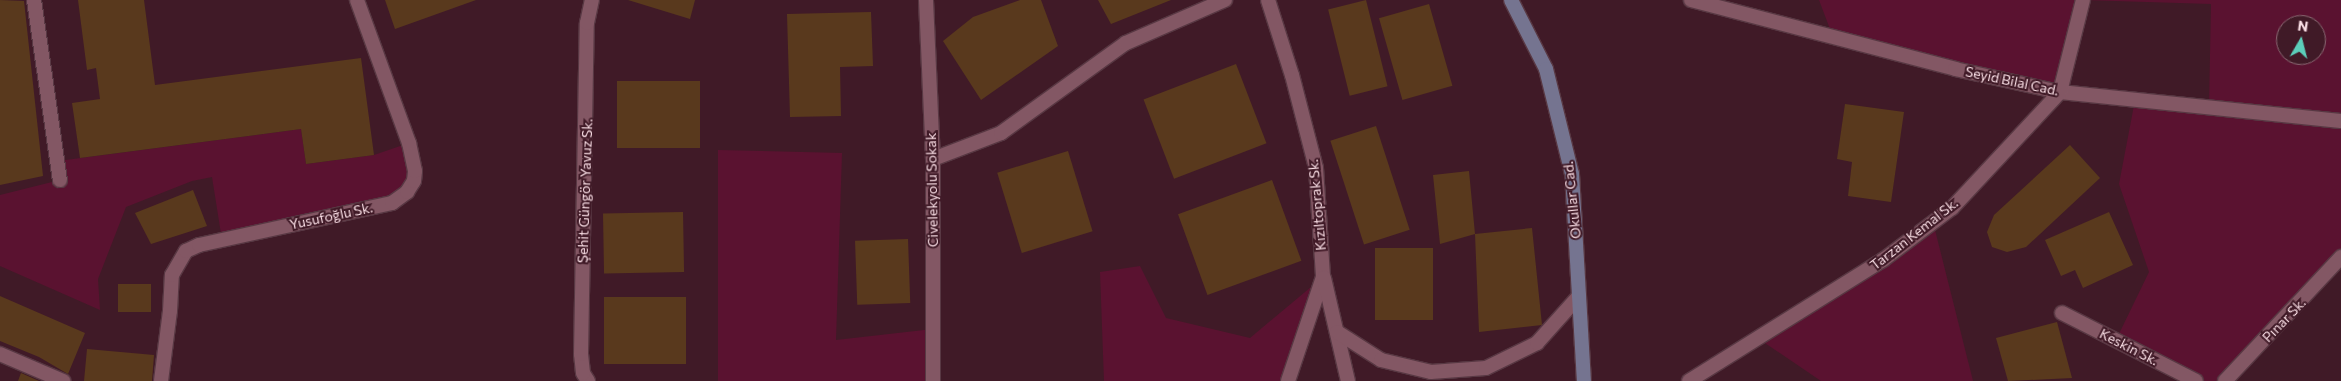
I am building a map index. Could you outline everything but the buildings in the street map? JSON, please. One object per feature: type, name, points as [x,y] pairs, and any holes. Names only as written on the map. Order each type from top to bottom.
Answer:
[{"type":"main road","name":"Okullar Cad.","points":[[1511,0],[1546,69],[1572,174],[1584,381]]},
{"type":"street","points":[[34,0],[60,180]]},
{"type":"street","name":"Yusufoğlu Sk.","points":[[161,381],[170,311],[172,275],[186,251],[199,245],[392,203],[407,192],[414,180],[415,171],[409,143],[357,0]]},
{"type":"street","name":"Şehit Güngör Yavuz Sk.","points":[[588,381],[583,373],[581,354],[587,23],[592,0]]},
{"type":"street","name":"Civelekyolu Sokak","points":[[926,0],[933,159],[933,381]]},
{"type":"street","points":[[933,159],[1001,133],[1126,43],[1225,0]]},
{"type":"street","name":"Kızıltoprak Sk.","points":[[1268,0],[1292,75],[1316,168],[1324,277],[1288,381]]},
{"type":"street","name":"Seyid Bilal Cad.","points":[[1691,0],[1955,69],[2060,92],[2341,121]]},
{"type":"street","name":"Tarzan Kemal Sk.","points":[[1689,381],[1883,260],[1952,208],[2060,92],[2083,0]]},
{"type":"street","name":"Pınar Sk.","points":[[2225,381],[2341,257]]},
{"type":"street","points":[[1324,277],[1348,381]]},
{"type":"street","points":[[1336,332],[1390,362],[1431,372],[1486,368],[1537,343],[1579,296]]},
{"type":"street","name":"Keskin Sk.","points":[[2062,313],[2196,381]]},
{"type":"street","points":[[0,354],[63,381]]},
{"type":"shaded area","points":[[1819,0],[2083,0],[2060,92],[1833,37]]},
{"type":"shaded area","points":[[2083,0],[2341,0],[2341,257],[2225,381],[2196,381],[2116,340],[2149,272],[2119,184],[2135,100],[2209,107],[2211,4]]},
{"type":"shaded area","points":[[301,129],[306,164],[374,155],[409,143],[415,171],[407,192],[222,240],[212,177],[192,181],[126,207],[98,279],[100,310],[0,266],[0,195],[60,180],[58,161]]},
{"type":"shaded area","points":[[718,150],[842,153],[836,340],[933,329],[933,381],[718,381]]},
{"type":"shaded area","points":[[1933,222],[1973,381],[1821,381],[1759,339]]},
{"type":"shaded area","points":[[1140,266],[1166,318],[1250,338],[1323,277],[1288,381],[1104,381],[1100,272]]}]
